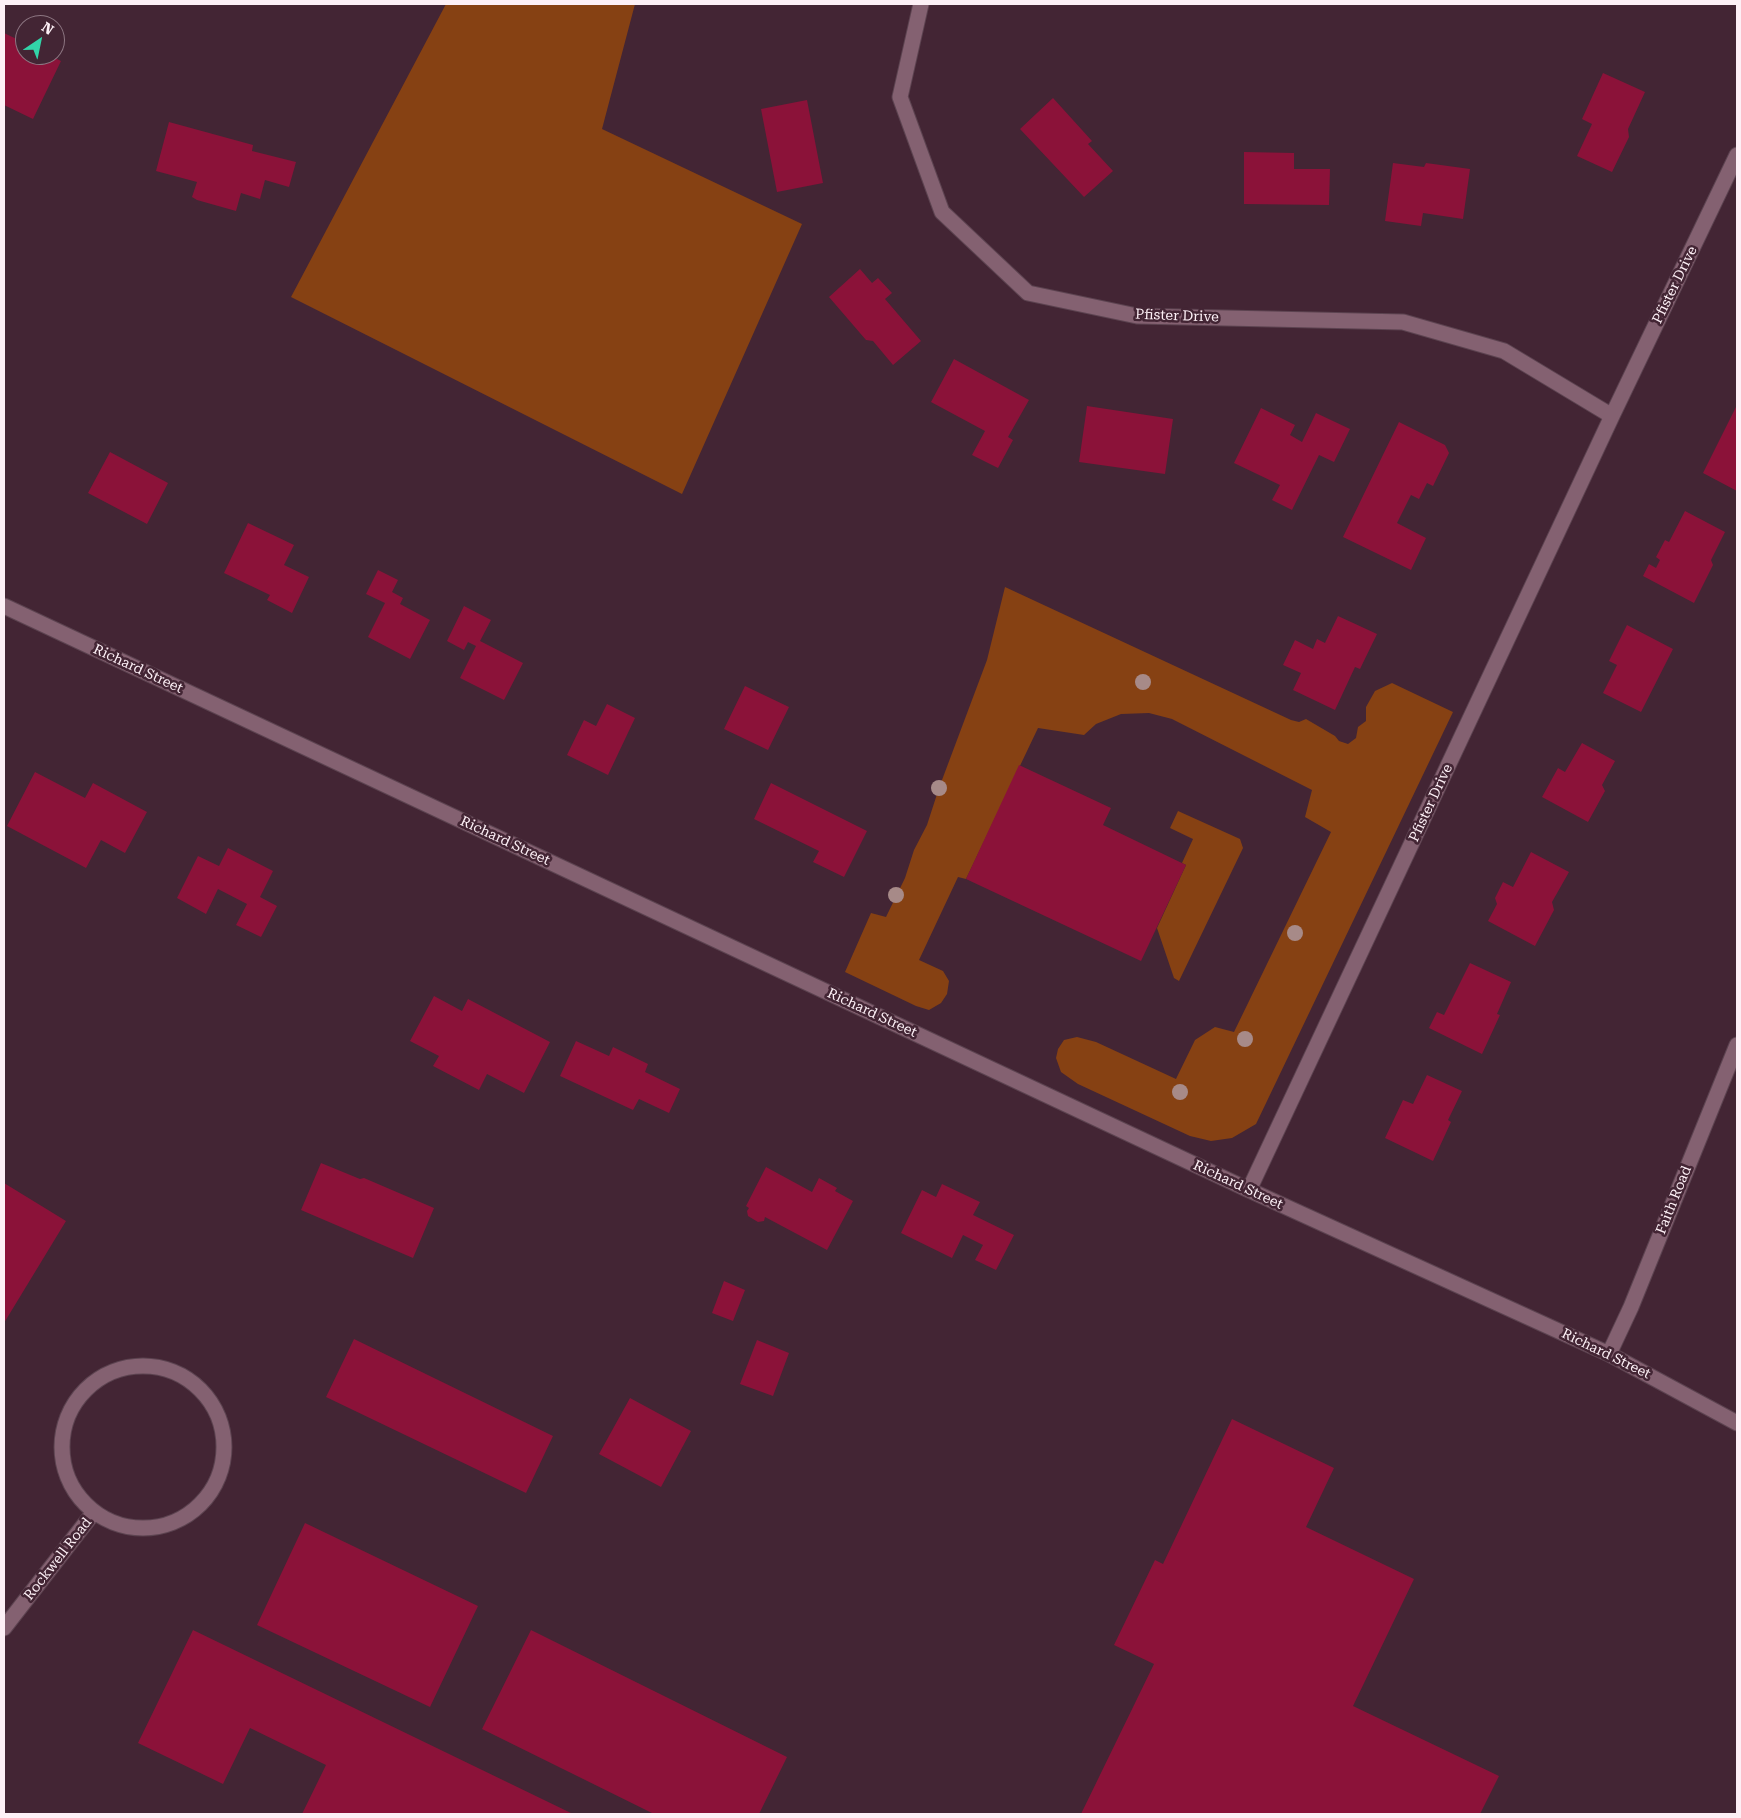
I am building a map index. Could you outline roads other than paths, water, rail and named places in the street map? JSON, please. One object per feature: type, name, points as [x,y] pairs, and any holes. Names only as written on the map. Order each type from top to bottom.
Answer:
[{"type":"street","name":"Pfister Drive","points":[[921,4],[900,97],[942,212],[1028,293],[1137,316],[1403,322],[1504,351],[1612,416]]},
{"type":"street","name":"Pfister Drive","points":[[1249,1190],[1612,416],[1737,155]]},
{"type":"street","name":"Richard Street","points":[[4,606],[1249,1190],[1609,1354],[1737,1423]]},
{"type":"street","name":"Faith Road","points":[[1609,1354],[1631,1307],[1737,1045]]},
{"type":"street","name":"Rockwell Road","points":[[132,1366],[163,1368],[192,1382],[214,1406],[224,1436],[222,1467],[208,1496],[184,1518],[155,1528],[123,1526],[94,1512],[73,1488],[62,1458],[64,1427],[78,1398],[101,1377],[132,1366]]},
{"type":"street","name":"Rockwell Road","points":[[4,1628],[94,1512]]}]
